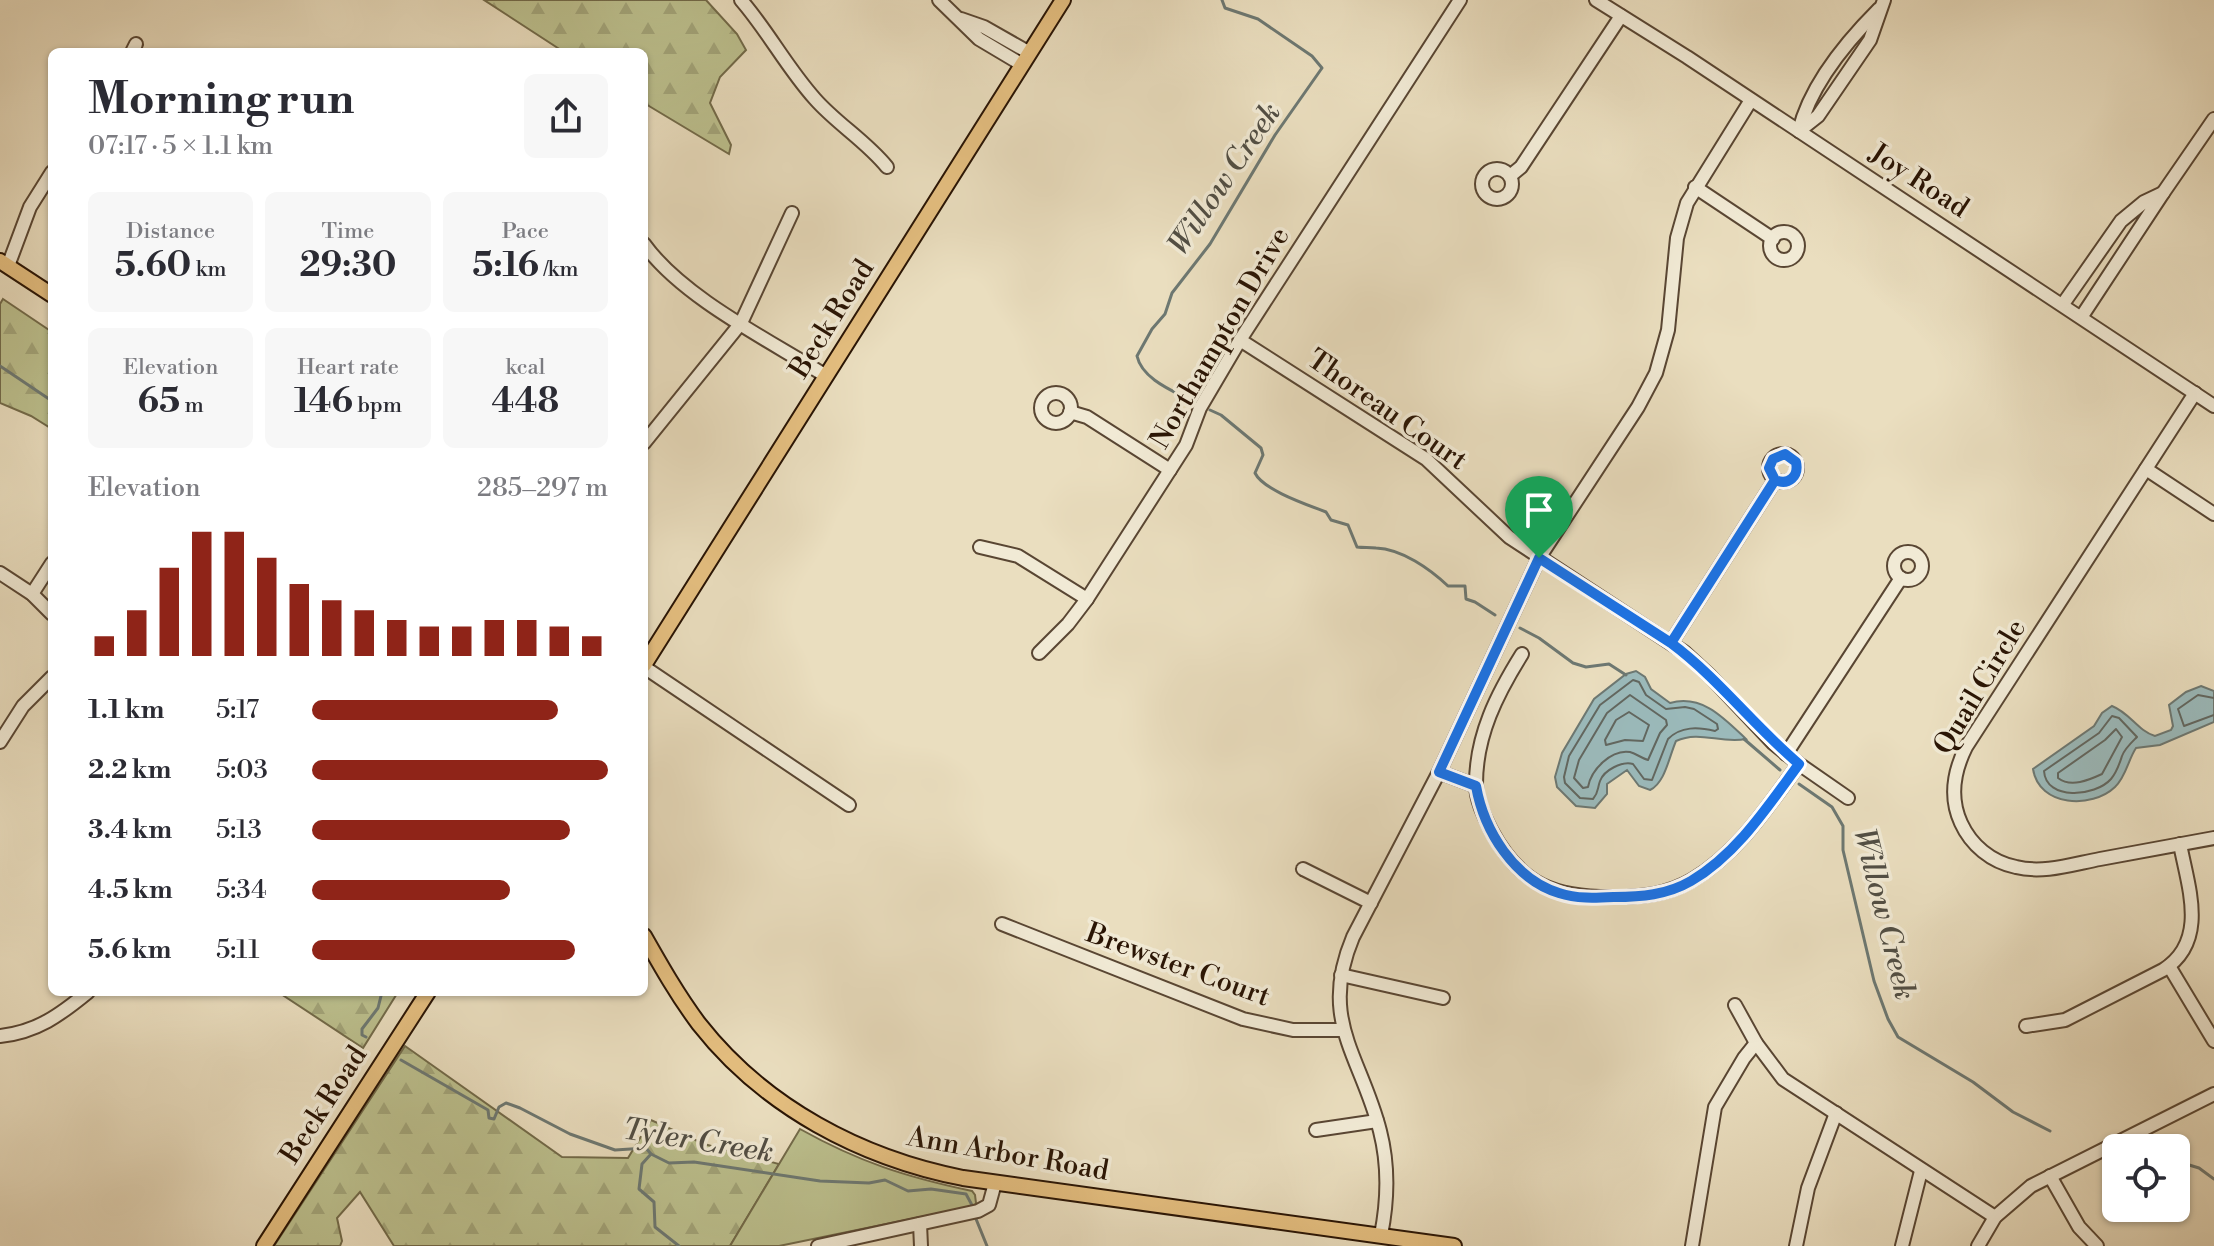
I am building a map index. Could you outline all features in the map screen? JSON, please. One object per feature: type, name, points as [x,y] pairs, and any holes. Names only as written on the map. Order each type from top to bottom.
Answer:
[{"type":"main road","name":"Beck Road","points":[[648,660],[1063,0]]},
{"type":"main road","points":[[4,264],[48,292]]},
{"type":"main road","name":"Ann Arbor Road","points":[[648,943],[670,982],[702,1027],[754,1080],[792,1109],[845,1141],[884,1158],[936,1173],[995,1183],[1454,1246]]},
{"type":"main road","name":"Beck Road","points":[[264,1246],[425,996]]},
{"type":"street","points":[[741,0],[811,95],[837,121],[873,149],[887,167]]},
{"type":"street","points":[[939,0],[958,17],[984,27],[1024,58]]},
{"type":"street","name":"Northampton Drive","points":[[1039,653],[1068,624],[1087,599],[1186,445],[1200,408],[1240,340],[1460,0]]},
{"type":"street","name":"Joy Road","points":[[1596,0],[1617,9],[2214,406]]},
{"type":"street","points":[[1799,131],[1804,108],[1857,31],[1883,3]]},
{"type":"street","points":[[1510,176],[1521,167],[1617,9]]},
{"type":"street","points":[[1381,1235],[1387,1174],[1377,1121],[1343,1030],[1339,1003],[1341,975],[1350,944],[1439,772],[1539,558],[1638,407],[1656,373],[1668,330],[1677,238],[1695,187],[1751,100]]},
{"type":"street","points":[[2082,316],[2214,119]]},
{"type":"street","points":[[4,264],[30,207],[48,178]]},
{"type":"street","points":[[1695,187],[1773,239]]},
{"type":"street","points":[[2063,304],[2121,221],[2144,202],[2163,193]]},
{"type":"street","points":[[648,438],[741,323],[792,213]]},
{"type":"street","points":[[648,248],[677,279],[826,376]]},
{"type":"street","name":"Thoreau Court","points":[[1240,340],[1426,459],[1452,480],[1494,526],[1671,643],[1710,676],[1786,754],[1848,798]]},
{"type":"street","name":"Quail Circle","points":[[2195,393],[1966,747],[1956,771],[1954,798],[1961,825],[1975,845],[1993,859],[2018,868],[2047,869],[2214,838]]},
{"type":"street","points":[[1070,412],[1087,417],[1170,470]]},
{"type":"street","points":[[2146,469],[2214,514]]},
{"type":"street","points":[[1671,643],[1775,480]]},
{"type":"street","points":[[980,547],[1018,556],[1087,599]]},
{"type":"street","points":[[32,594],[48,569]]},
{"type":"street","points":[[0,573],[32,594],[48,610]]},
{"type":"street","points":[[1786,754],[1901,578]]},
{"type":"street","points":[[1522,654],[1488,716],[1478,755],[1476,786],[1483,815],[1496,839],[1532,880],[1552,890],[1574,897],[1639,897],[1675,889],[1707,870],[1749,832],[1799,764]]},
{"type":"street","points":[[648,669],[849,805]]},
{"type":"street","points":[[0,742],[23,706],[48,681]]},
{"type":"street","points":[[1439,772],[1476,786]]},
{"type":"street","points":[[2026,1026],[2065,1020],[2169,966],[2186,948],[2193,915],[2180,844]]},
{"type":"street","points":[[1303,869],[1371,903]]},
{"type":"street","name":"Brewster Court","points":[[1002,924],[1243,1019],[1293,1030],[1343,1030]]},
{"type":"street","points":[[2169,966],[2214,1041]]},
{"type":"street","points":[[1341,975],[1443,998]]},
{"type":"street","points":[[0,1036],[40,1027],[83,996]]},
{"type":"street","points":[[1735,1005],[1756,1043],[1783,1079],[1995,1217]]},
{"type":"street","points":[[1692,1246],[1715,1107],[1756,1043]]},
{"type":"street","points":[[1978,1246],[1995,1217],[2031,1186],[2214,1094]]},
{"type":"street","points":[[1796,1246],[1808,1188],[1836,1113]]},
{"type":"street","points":[[1316,1130],[1377,1121]]},
{"type":"street","points":[[1902,1246],[1921,1171]]},
{"type":"street","points":[[2050,1176],[2079,1227],[2097,1246]]},
{"type":"street","points":[[818,1246],[974,1212],[989,1205],[995,1183]]},
{"type":"street","points":[[920,1224],[921,1246]]},
{"type":"green space","points":[[484,0],[706,0],[737,34],[746,50],[720,77],[710,103],[731,145],[729,154],[648,105],[648,48],[558,48]]},
{"type":"green space","points":[[3,299],[48,329],[48,427],[0,403],[0,304]]},
{"type":"green space","points":[[284,996],[396,996],[363,1048]]},
{"type":"green space","points":[[405,1046],[562,1157],[628,1158],[651,1120],[704,1144],[779,1164],[730,1246],[394,1246],[360,1192],[337,1218],[342,1241],[340,1246],[274,1246]]},
{"type":"green space","points":[[800,1129],[842,1151],[883,1167],[972,1191],[976,1203],[974,1206],[779,1246],[730,1246]]},
{"type":"water","points":[[1636,671],[1645,677],[1651,689],[1670,703],[1682,701],[1702,705],[1721,716],[1746,739],[1693,737],[1676,741],[1663,776],[1655,787],[1650,790],[1639,786],[1627,770],[1607,784],[1607,794],[1595,808],[1576,806],[1557,787],[1555,777],[1562,753],[1594,699],[1626,674]]},
{"type":"water","points":[[2201,686],[2214,691],[2214,722],[2160,745],[2136,748],[2122,778],[2105,794],[2081,801],[2068,800],[2045,791],[2037,782],[2033,769],[2094,726],[2102,713],[2112,706],[2155,736],[2171,730],[2173,726],[2169,705],[2186,692]]},
{"type":"waterway","name":"Willow Creek","points":[[1192,401],[1152,378],[1137,356],[1152,329],[1165,314],[1172,293],[1210,244],[1275,135],[1322,68],[1312,56],[1258,19],[1225,8],[1222,0]]},
{"type":"waterway","name":"Tyler Creek","points":[[0,366],[48,398]]},
{"type":"waterway","name":"Willow Creek","points":[[1210,410],[1221,415],[1261,448],[1263,455],[1255,473],[1267,485],[1326,512],[1331,520],[1348,525],[1357,547],[1396,552],[1424,567],[1448,586],[1465,586],[1466,599],[1495,615]]},
{"type":"waterway","name":"Willow Creek","points":[[1520,628],[1573,663],[1586,667],[1609,664],[1626,675]]},
{"type":"waterway","name":"Willow Creek","points":[[1744,739],[1780,770]]},
{"type":"waterway","name":"Willow Creek","points":[[1799,784],[1832,807],[1843,826],[1843,850],[1874,981],[1898,1037],[1973,1082],[2013,1112],[2050,1131]]},
{"type":"waterway","name":"Tyler Creek","points":[[366,1037],[362,1035],[362,1029],[378,1008],[381,996]]},
{"type":"waterway","name":"Tyler Creek","points":[[401,1060],[488,1110],[489,1118],[494,1119],[499,1107],[506,1103],[570,1134],[615,1150],[646,1148],[669,1163],[694,1162],[820,1181],[869,1183],[885,1180],[908,1191],[931,1189],[966,1194],[973,1207]]},
{"type":"waterway","points":[[651,1154],[642,1164],[639,1189],[654,1202],[655,1227],[679,1246]]},
{"type":"waterway","name":"Willow Creek","points":[[2190,1165],[2214,1179]]},
{"type":"waterway","name":"Tyler Creek","points":[[974,1214],[987,1246]]},
{"type":"route","points":[[1539,558],[1439,772],[1476,786],[1483,815],[1496,839],[1521,871],[1542,885],[1561,894],[1587,898],[1639,897],[1675,889],[1707,870],[1749,832],[1799,764],[1773,743],[1710,676],[1671,643],[1775,480],[1770,472],[1770,463],[1780,454],[1790,456],[1796,462],[1795,476],[1784,482],[1775,480],[1723,561],[1671,643],[1539,558]]}]
